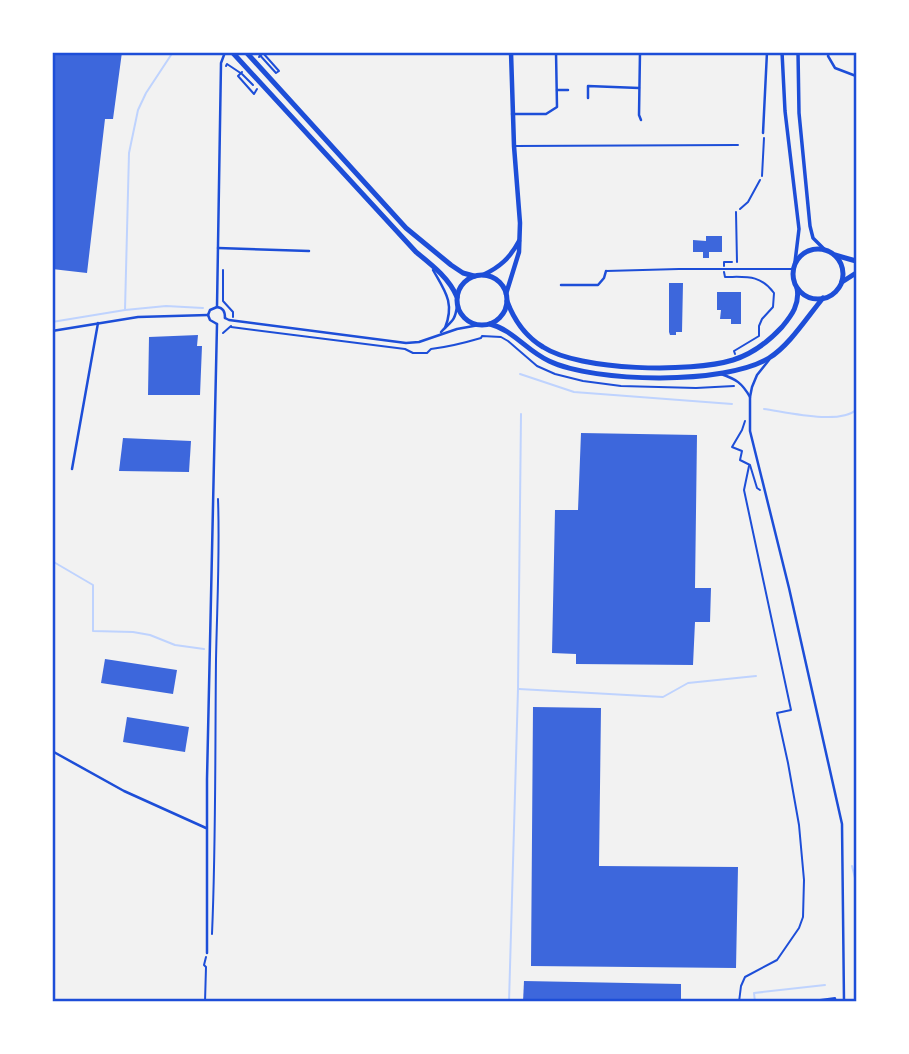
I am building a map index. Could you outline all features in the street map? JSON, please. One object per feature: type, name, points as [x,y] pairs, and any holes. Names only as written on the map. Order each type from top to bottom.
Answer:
[{"type":"main road","points":[[232,52],[416,252],[453,288],[457,297]]},
{"type":"main road","points":[[246,52],[406,228],[463,273],[492,277],[499,282],[516,321],[525,332],[544,348],[559,355],[579,360],[650,368],[693,367],[737,359],[774,335],[794,312],[797,288],[793,270],[795,262],[801,256],[817,249],[856,261]]},
{"type":"main road","points":[[490,324],[501,318],[505,311],[520,240],[510,52]]},
{"type":"main road","points":[[483,275],[499,267],[520,240]]},
{"type":"main road","points":[[835,255],[842,266],[842,282]]},
{"type":"main road","points":[[797,288],[809,298],[823,298],[834,293],[842,282],[856,274]]},
{"type":"main road","points":[[474,276],[461,285],[457,297],[457,306],[464,318],[471,323],[502,327],[520,343],[549,361],[572,369],[644,377],[719,374],[747,368],[771,358],[792,337],[823,298]]},
{"type":"street","points":[[512,114],[546,114],[557,107],[556,52]]},
{"type":"street","points":[[640,52],[641,120]]},
{"type":"street","points":[[763,131],[767,52]]},
{"type":"street","points":[[782,52],[785,111],[798,218],[799,243],[795,262]]},
{"type":"street","points":[[798,52],[799,113],[810,226],[813,238],[825,250]]},
{"type":"street","points":[[829,52],[828,56],[835,68],[856,76]]},
{"type":"street","points":[[217,307],[221,63],[224,55]]},
{"type":"street","points":[[588,98],[588,86],[639,88]]},
{"type":"street","points":[[557,90],[568,90]]},
{"type":"street","points":[[218,248],[309,251]]},
{"type":"street","points":[[430,264],[449,299],[445,328]]},
{"type":"street","points":[[561,285],[598,285],[606,271]]},
{"type":"street","points":[[439,335],[453,323],[457,306]]},
{"type":"street","points":[[208,315],[210,310],[217,307],[222,309],[225,317],[217,324]]},
{"type":"street","points":[[52,331],[138,317],[208,315]]},
{"type":"street","points":[[208,315],[210,320],[217,324]]},
{"type":"street","points":[[225,317],[229,320],[396,342],[419,342],[479,325]]},
{"type":"street","points":[[72,469],[98,323]]},
{"type":"street","points":[[207,953],[217,324]]},
{"type":"street","points":[[771,358],[757,375],[752,387],[750,431],[768,498],[842,824],[844,1002]]},
{"type":"street","points":[[719,374],[735,379],[750,399]]},
{"type":"street","points":[[52,751],[124,791],[207,829]]},
{"type":"lane","points":[[762,176],[764,138]]},
{"type":"lane","points":[[514,146],[738,145]]},
{"type":"lane","points":[[736,212],[737,262]]},
{"type":"lane","points":[[606,271],[793,270]]},
{"type":"path","points":[[257,52],[276,73],[279,71],[263,53]]},
{"type":"path","points":[[227,64],[258,90],[254,94],[238,76]]},
{"type":"path","points":[[736,212],[748,202],[762,176]]},
{"type":"path","points":[[724,262],[737,262]]},
{"type":"path","points":[[223,266],[223,301],[233,312]]},
{"type":"path","points":[[724,277],[757,278],[774,293],[772,307],[759,326],[759,336],[734,351]]},
{"type":"path","points":[[222,335],[223,331],[231,327],[405,349],[413,353],[427,353],[431,349],[465,343],[482,336],[501,337],[508,341]]},
{"type":"path","points":[[745,413],[742,430],[732,447],[742,451],[740,460],[750,465],[757,488],[768,498]]},
{"type":"path","points":[[739,1002],[745,977],[777,960],[799,928],[803,916],[804,880],[797,815],[777,713],[791,710],[744,490],[750,465]]},
{"type":"path","points":[[208,941],[212,940],[215,867],[219,510]]},
{"type":"path","points":[[205,1002],[204,965],[207,953]]},
{"type":"path","points":[[805,1002],[835,998],[836,1002]]},
{"type":"building","points":[[52,52],[122,52],[113,119],[105,119],[87,273],[52,269]]},
{"type":"building","points":[[706,236],[722,236],[722,252],[709,252],[709,258],[703,258],[703,252],[693,252],[693,240],[706,241]]},
{"type":"building","points":[[669,283],[683,283],[682,332],[676,332],[676,335],[670,335],[669,332]]},
{"type":"building","points":[[717,292],[741,292],[741,324],[731,324],[731,319],[720,319]]},
{"type":"building","points":[[198,335],[197,346],[202,346],[200,395],[148,395],[149,337]]},
{"type":"building","points":[[581,433],[697,435],[695,588],[711,588],[710,622],[695,622],[693,665],[576,664],[576,654],[552,653],[555,510],[578,510]]},
{"type":"building","points":[[123,438],[191,441],[189,472],[119,471]]},
{"type":"building","points":[[105,659],[177,670],[173,694],[101,683]]},
{"type":"building","points":[[533,707],[601,708],[599,866],[738,867],[736,968],[531,966]]},
{"type":"building","points":[[127,717],[189,727],[185,752],[123,742]]},
{"type":"building","points":[[524,981],[681,984],[681,1002],[523,1002]]},
{"type":"waterway","points":[[125,310],[129,153],[138,110],[173,52]]},
{"type":"waterway","points":[[52,322],[166,306],[203,308]]},
{"type":"waterway","points":[[520,374],[574,392],[732,404]]},
{"type":"waterway","points":[[764,409],[825,417],[838,417],[856,410]]},
{"type":"waterway","points":[[509,1002],[518,689],[521,414]]},
{"type":"waterway","points":[[52,561],[93,585],[93,631],[133,632],[150,635],[175,645],[204,649]]},
{"type":"waterway","points":[[519,689],[663,697],[688,683],[756,676]]},
{"type":"waterway","points":[[852,866],[856,882]]},
{"type":"waterway","points":[[755,1002],[754,993],[825,985]]}]
